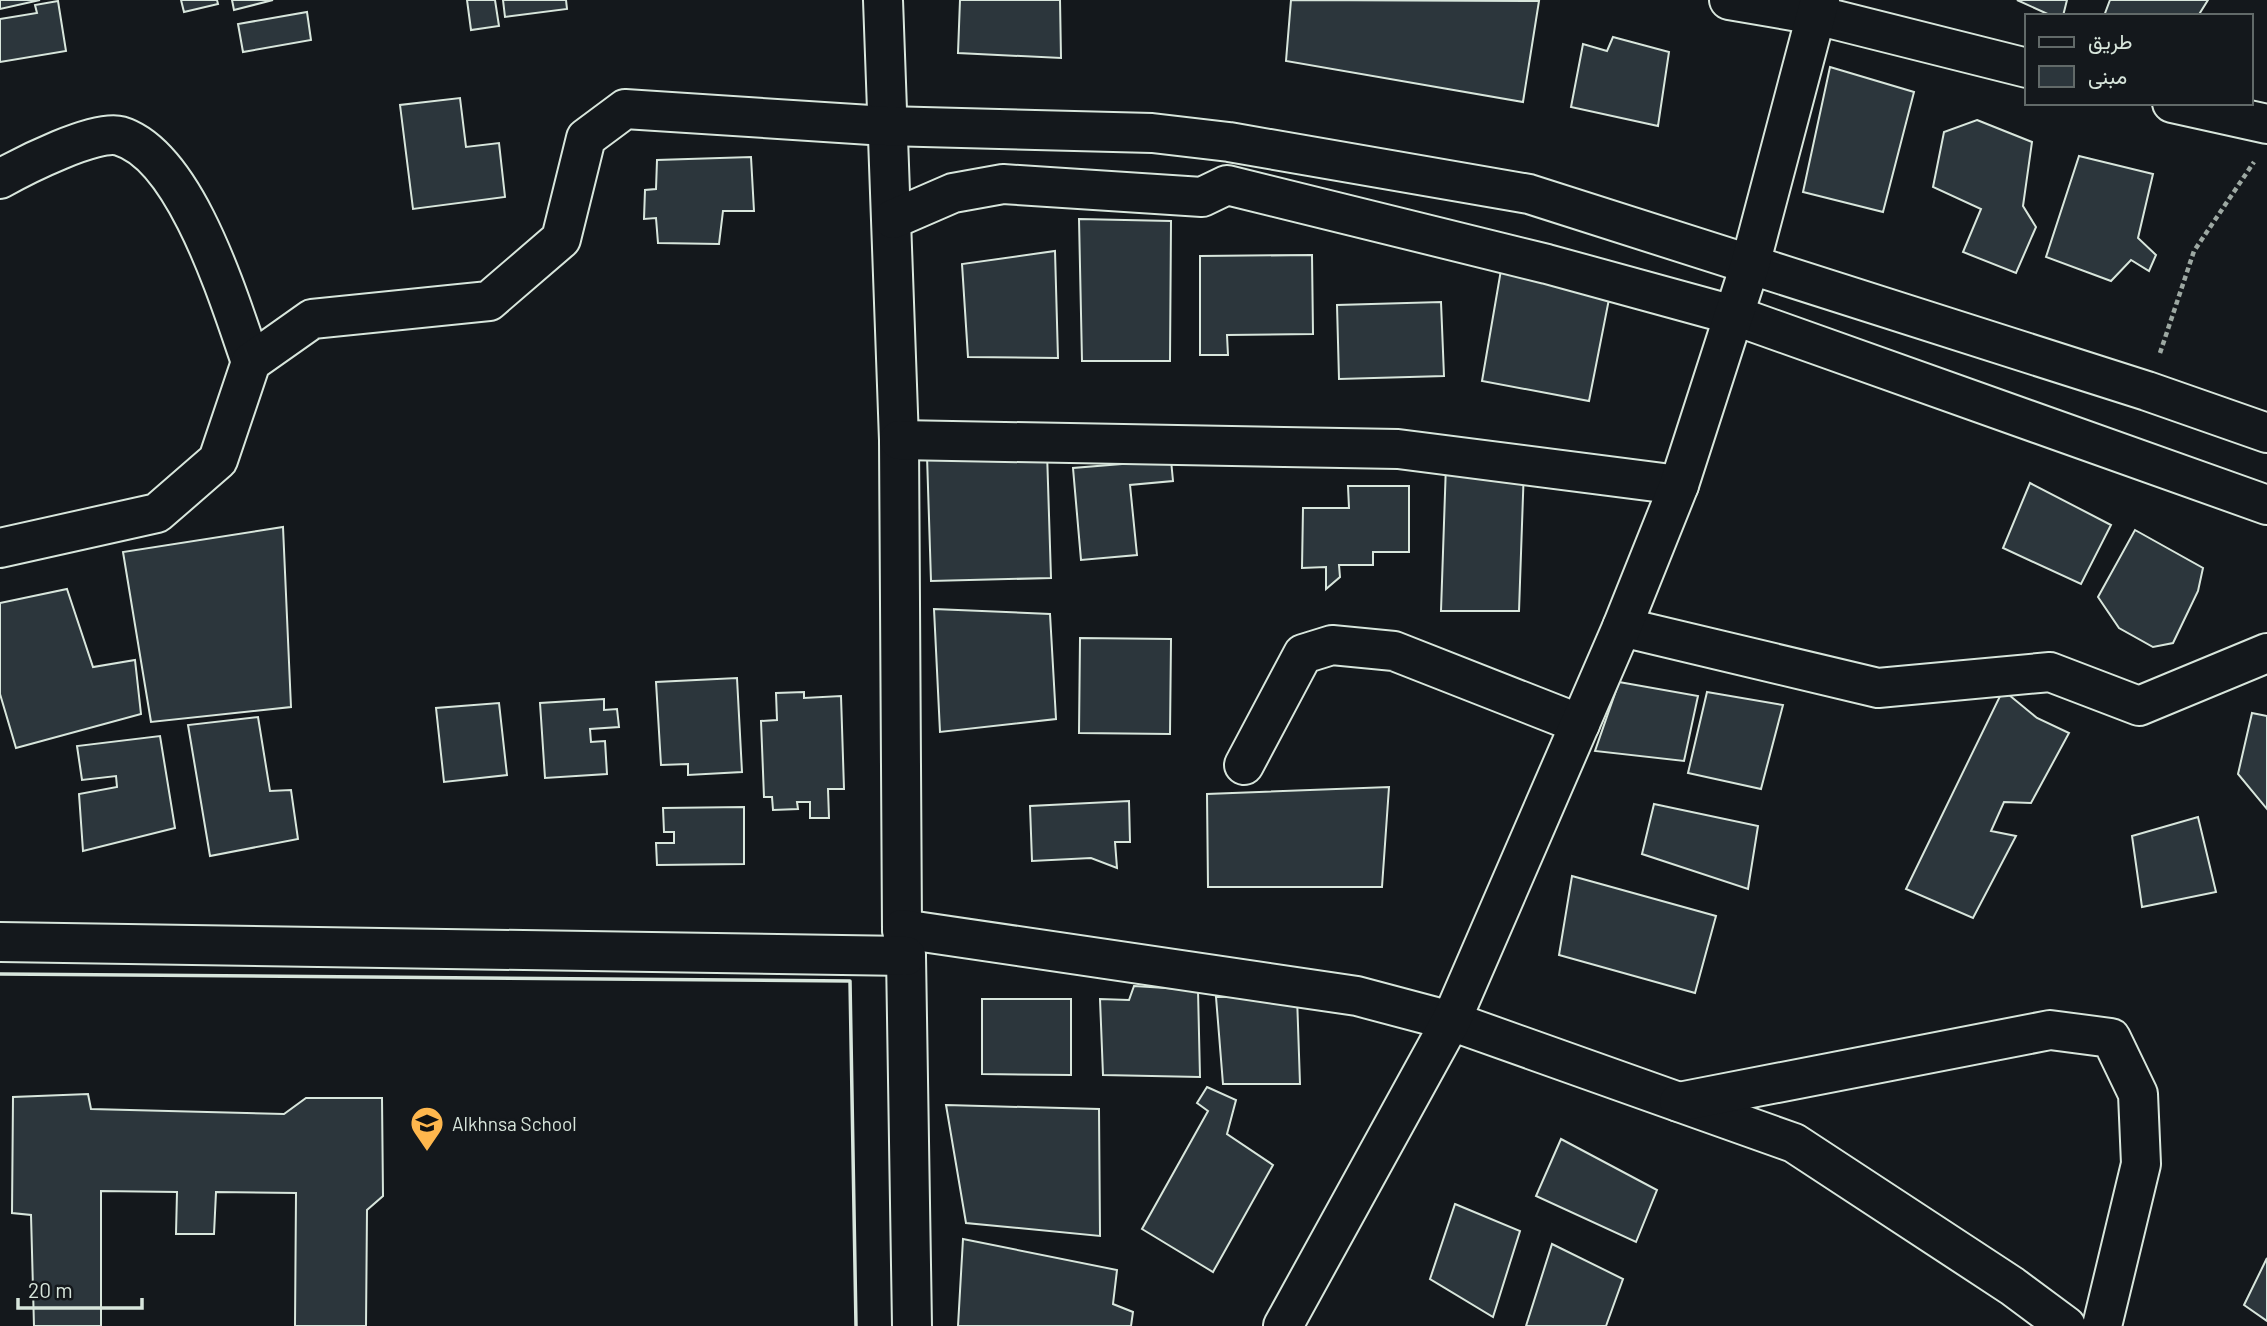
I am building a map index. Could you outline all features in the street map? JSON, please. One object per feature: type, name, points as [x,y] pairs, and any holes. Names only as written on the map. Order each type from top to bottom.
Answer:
[{"type":"street","points":[[883,0],[899,440],[904,942],[912,1326]]},
{"type":"street","points":[[1729,0],[1818,8],[2025,67]]},
{"type":"street","points":[[1283,1326],[1451,1021],[1622,628],[1679,485],[1750,265],[1818,8]]},
{"type":"street","points":[[2181,105],[2262,124]]},
{"type":"street","points":[[0,548],[157,513],[218,460],[251,362],[312,320],[489,301],[561,239],[586,138],[625,109],[886,126],[1152,133],[1229,142],[1529,194],[2147,391],[2267,433]]},
{"type":"street","points":[[0,179],[27,164],[88,140],[119,136],[157,159],[210,245],[251,362]]},
{"type":"street","points":[[893,219],[953,193],[1003,184],[1202,197],[1227,185],[1547,264],[1733,315],[2267,505]]},
{"type":"street","points":[[899,440],[1398,449],[1679,485]]},
{"type":"street","points":[[1622,628],[1878,688],[2050,672],[2139,706],[2267,653]]},
{"type":"street","points":[[1244,765],[1303,654],[1332,645],[1394,651],[1580,724]]},
{"type":"street","points":[[0,942],[904,942],[1357,996],[1451,1021],[1794,1143],[2012,1286],[2066,1326]]},
{"type":"street","points":[[1679,1102],[2050,1030],[2111,1038],[2138,1094],[2141,1164],[2102,1326]]},
{"type":"path","points":[[2147,391],[2194,251],[2259,155],[2262,124]]},
{"type":"building","points":[[0,0],[40,0],[0,9]]},
{"type":"building","points":[[181,0],[217,0],[218,4],[184,12]]},
{"type":"building","points":[[232,0],[273,0],[234,10]]},
{"type":"building","points":[[467,0],[495,0],[499,26],[471,30]]},
{"type":"building","points":[[503,0],[566,0],[567,9],[505,17]]},
{"type":"building","points":[[960,0],[1060,0],[1061,58],[958,53]]},
{"type":"building","points":[[1291,0],[1539,1],[1523,102],[1286,61]]},
{"type":"building","points":[[2017,0],[2067,0],[2064,14],[2048,14]]},
{"type":"building","points":[[2110,0],[2208,0],[2199,14],[2105,14]]},
{"type":"building","points":[[58,1],[66,51],[0,62],[0,19],[37,13],[35,5]]},
{"type":"building","points":[[307,12],[311,40],[243,52],[238,24]]},
{"type":"building","points":[[1613,37],[1669,52],[1658,126],[1571,107],[1583,44],[1607,51]]},
{"type":"building","points":[[1830,67],[1914,92],[1883,212],[1803,192]]},
{"type":"building","points":[[460,98],[466,147],[499,143],[505,197],[413,209],[400,105]]},
{"type":"building","points":[[1977,120],[2032,142],[2023,206],[2036,227],[2016,273],[1963,252],[1981,209],[1933,187],[1944,132]]},
{"type":"building","points":[[2079,156],[2153,174],[2138,238],[2156,255],[2149,271],[2131,260],[2111,281],[2046,257]]},
{"type":"building","points":[[751,157],[754,211],[723,211],[719,244],[658,243],[656,218],[644,219],[645,190],[656,189],[657,160]]},
{"type":"building","points":[[1079,219],[1171,221],[1170,361],[1082,361]]},
{"type":"building","points":[[1055,251],[1058,358],[968,357],[962,264]]},
{"type":"building","points":[[1312,255],[1313,334],[1227,335],[1228,355],[1200,355],[1200,256]]},
{"type":"building","points":[[1502,264],[1610,294],[1589,401],[1482,381]]},
{"type":"building","points":[[1441,302],[1444,376],[1339,379],[1337,305]]},
{"type":"building","points":[[1047,452],[1051,578],[931,581],[927,456]]},
{"type":"building","points":[[1171,460],[1173,481],[1130,485],[1137,555],[1081,560],[1073,468]]},
{"type":"building","points":[[1446,464],[1524,467],[1519,611],[1441,611]]},
{"type":"building","points":[[2030,483],[2111,525],[2081,584],[2003,548]]},
{"type":"building","points":[[1348,486],[1409,486],[1409,552],[1373,552],[1373,565],[1339,565],[1340,577],[1326,589],[1326,567],[1302,568],[1303,508],[1349,508]]},
{"type":"building","points":[[283,527],[291,707],[151,722],[123,552]]},
{"type":"building","points":[[2135,530],[2203,568],[2198,591],[2173,643],[2153,647],[2119,628],[2098,597]]},
{"type":"building","points":[[67,589],[93,667],[135,660],[141,714],[16,748],[0,694],[0,603]]},
{"type":"building","points":[[934,609],[1050,614],[1056,719],[940,732]]},
{"type":"building","points":[[1080,638],[1171,639],[1170,734],[1079,733]]},
{"type":"building","points":[[737,678],[742,772],[688,775],[688,764],[661,765],[656,682]]},
{"type":"building","points":[[1619,682],[1698,696],[1684,761],[1595,751]]},
{"type":"building","points":[[2003,690],[2037,718],[2069,733],[2031,803],[2004,802],[1991,831],[2016,836],[1973,918],[1906,889]]},
{"type":"building","points":[[804,692],[804,698],[841,696],[844,789],[828,789],[829,818],[810,818],[810,802],[797,802],[798,809],[773,810],[772,797],[764,797],[761,721],[777,720],[776,693]]},
{"type":"building","points":[[1707,692],[1783,705],[1761,789],[1688,773]]},
{"type":"building","points":[[604,699],[604,710],[617,709],[619,727],[590,729],[591,742],[605,741],[607,774],[545,778],[540,703]]},
{"type":"building","points":[[499,703],[507,775],[444,782],[436,708]]},
{"type":"building","points":[[2252,713],[2267,716],[2267,809],[2238,774]]},
{"type":"building","points":[[258,717],[270,791],[291,790],[298,839],[210,856],[188,725]]},
{"type":"building","points":[[160,736],[175,828],[83,851],[79,794],[117,787],[116,776],[82,780],[77,746]]},
{"type":"building","points":[[1389,787],[1382,887],[1208,887],[1207,794]]},
{"type":"building","points":[[1129,801],[1130,842],[1115,842],[1117,868],[1091,858],[1032,861],[1030,806]]},
{"type":"building","points":[[1654,804],[1758,826],[1748,889],[1642,854]]},
{"type":"building","points":[[744,807],[744,864],[657,865],[656,843],[674,843],[674,832],[664,832],[663,808]]},
{"type":"building","points":[[2198,817],[2216,892],[2142,907],[2132,836]]},
{"type":"building","points":[[1572,876],[1716,916],[1695,993],[1559,955]]},
{"type":"building","points":[[1134,986],[1198,990],[1200,1077],[1103,1075],[1100,999],[1129,1000]]},
{"type":"building","points":[[1297,996],[1300,1084],[1223,1084],[1216,997]]},
{"type":"building","points":[[982,999],[1071,999],[1071,1075],[982,1074]]},
{"type":"building","points":[[1207,1087],[1236,1100],[1227,1134],[1273,1165],[1213,1272],[1142,1229],[1208,1111],[1197,1103]]},
{"type":"building","points":[[88,1094],[91,1109],[284,1114],[306,1098],[382,1098],[383,1196],[367,1210],[366,1326],[295,1326],[296,1193],[216,1192],[214,1234],[176,1234],[177,1192],[101,1191],[101,1326],[34,1326],[31,1215],[12,1213],[13,1097]]},
{"type":"building","points":[[946,1105],[1099,1109],[1100,1236],[966,1223]]},
{"type":"building","points":[[1561,1139],[1657,1190],[1636,1242],[1536,1196]]},
{"type":"building","points":[[1455,1204],[1520,1231],[1493,1317],[1430,1279]]},
{"type":"building","points":[[963,1239],[1117,1270],[1113,1304],[1133,1312],[1131,1326],[958,1326]]},
{"type":"building","points":[[1552,1244],[1623,1279],[1606,1326],[1526,1326]]},
{"type":"building","points":[[2267,1258],[2267,1321],[2244,1305]]},
{"type":"wall","points":[[0,974],[850,981],[856,1326]]},
{"type":"place","name":"Alkhnsa School","points":[[427,1153]]}]
